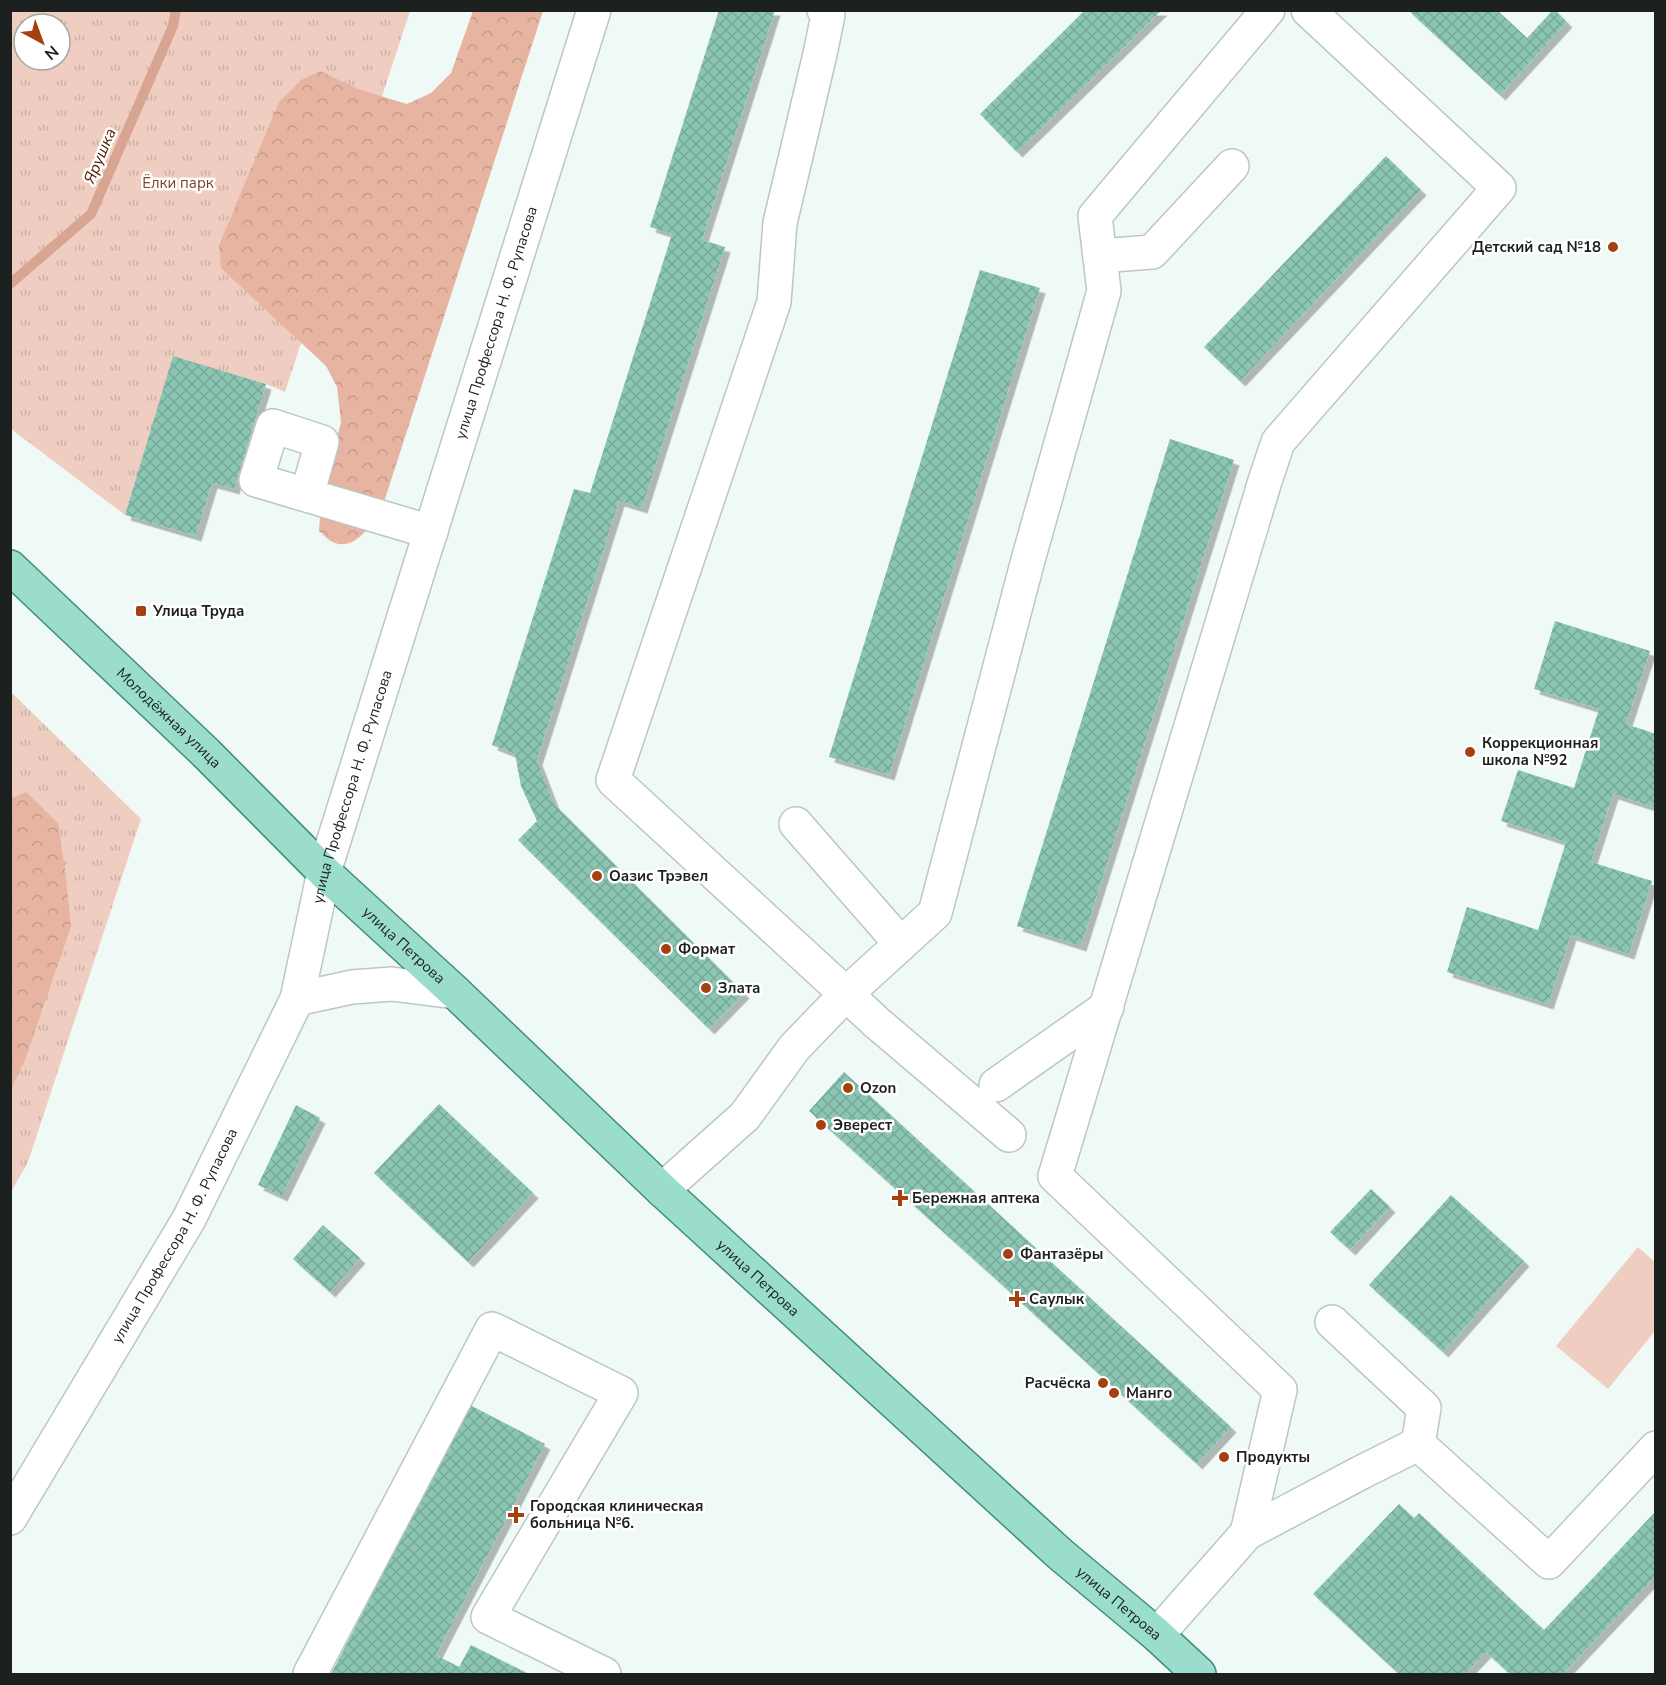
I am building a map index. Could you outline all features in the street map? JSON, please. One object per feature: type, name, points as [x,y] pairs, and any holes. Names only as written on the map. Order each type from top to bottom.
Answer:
[{"type":"main road","name":"Молодёжная улица","points":[[10,567],[206,753],[324,872]]},
{"type":"main road","name":"улица Петрова","points":[[324,872],[455,992],[662,1190],[1060,1554],[1157,1635],[1199,1674]]},
{"type":"street","name":"улица Профессора Н. Ф. Рупасова","points":[[10,1518],[189,1219],[297,999],[324,872],[594,10]]},
{"type":"street","points":[[662,1190],[745,1116],[794,1048],[846,994],[935,913],[1028,560],[1104,291],[1095,216],[1268,10]]},
{"type":"street","points":[[1247,1533],[1280,1390],[1055,1176],[1278,442],[1499,188],[1308,10]]},
{"type":"street","points":[[828,12],[780,223],[774,302],[613,780],[876,1023],[1009,1135]]},
{"type":"street","points":[[1100,256],[1152,252],[1232,166]]},
{"type":"street","points":[[307,495],[431,532]]},
{"type":"street","points":[[796,824],[901,944]]},
{"type":"street","points":[[297,999],[352,987],[392,984],[455,992]]},
{"type":"street","points":[[996,1085],[1107,1007]]},
{"type":"street","points":[[1332,1322],[1424,1408],[1418,1444]]},
{"type":"street","points":[[310,1674],[492,1329],[621,1393],[488,1617],[604,1674]]},
{"type":"street","points":[[1157,1635],[1247,1533],[1418,1444]]},
{"type":"street","points":[[1418,1444],[1549,1562],[1656,1448]]},
{"type":"green space","name":"Ёлки парк","points":[[10,11],[410,11],[285,392],[266,384],[173,357],[125,515],[11,429]]},
{"type":"green space","points":[[473,11],[543,11],[384,502],[371,524],[359,538],[344,544],[335,543],[319,531],[321,502],[341,422],[337,387],[326,366],[221,268],[219,245],[279,102],[301,80],[320,71],[358,89],[407,104],[431,93],[451,73]]},
{"type":"green space","points":[[11,692],[141,819],[28,1162],[11,1192]]},
{"type":"green space","points":[[26,792],[58,823],[71,926],[25,1060],[11,1089],[11,798]]},
{"type":"green space","points":[[1638,1247],[1655,1262],[1655,1331],[1608,1389],[1556,1346]]},
{"type":"building","points":[[719,10],[775,10],[702,240],[725,247],[642,508],[619,501],[537,760],[554,804],[744,993],[709,1029],[518,840],[537,821],[521,786],[515,754],[492,745],[574,489],[590,493],[672,234],[650,227]]},
{"type":"building","points":[[1085,10],[1162,10],[1017,152],[980,114]]},
{"type":"building","points":[[1408,10],[1497,10],[1527,38],[1553,10],[1567,22],[1500,95]]},
{"type":"building","points":[[1386,156],[1421,190],[1240,381],[1204,347]]},
{"type":"building","points":[[980,270],[1040,288],[889,775],[829,757]]},
{"type":"building","points":[[173,356],[266,384],[234,489],[212,483],[196,536],[125,515]]},
{"type":"building","points":[[1170,439],[1234,460],[1081,946],[1017,926]]},
{"type":"building","points":[[1555,621],[1650,651],[1626,724],[1656,734],[1656,808],[1613,794],[1591,862],[1652,881],[1629,954],[1571,935],[1548,1004],[1447,972],[1467,907],[1538,930],[1566,842],[1501,821],[1518,770],[1574,788],[1599,709],[1534,689]]},
{"type":"building","points":[[844,1072],[1231,1427],[1197,1464],[809,1111]]},
{"type":"building","points":[[439,1104],[533,1193],[468,1262],[374,1173]]},
{"type":"building","points":[[296,1105],[320,1118],[282,1196],[258,1185]]},
{"type":"building","points":[[1371,1189],[1390,1207],[1350,1250],[1330,1232]]},
{"type":"building","points":[[1451,1195],[1524,1261],[1443,1352],[1369,1285]]},
{"type":"building","points":[[323,1225],[360,1258],[330,1292],[293,1259]]},
{"type":"building","points":[[470,1405],[545,1444],[436,1655],[459,1667],[471,1645],[529,1674],[331,1674]]},
{"type":"building","points":[[1399,1504],[1414,1518],[1419,1513],[1544,1630],[1656,1511],[1656,1576],[1563,1674],[1510,1674],[1486,1652],[1465,1674],[1399,1674],[1313,1594]]},
{"type":"waterway","name":"Ярушка","points":[[10,284],[91,214],[173,26],[176,10]]},
{"type":"place","name":"Детский сад №18","points":[[1613,247]]},
{"type":"place","name":"Улица Труда","points":[[141,611]]},
{"type":"place","name":"Коррекционная школа №92","points":[[1470,752]]},
{"type":"place","name":"Оазис Трэвел","points":[[597,876]]},
{"type":"place","name":"Формат","points":[[666,949]]},
{"type":"place","name":"Злата","points":[[706,988]]},
{"type":"place","name":"Ozon","points":[[848,1088]]},
{"type":"place","name":"Эверест","points":[[821,1125]]},
{"type":"place","name":"Бережная аптека","points":[[900,1198]]},
{"type":"place","name":"Фантазёры","points":[[1008,1254]]},
{"type":"place","name":"Саулык","points":[[1017,1299]]},
{"type":"place","name":"Расчёска","points":[[1103,1383]]},
{"type":"place","name":"Манго","points":[[1114,1393]]},
{"type":"place","name":"Продукты","points":[[1224,1457]]},
{"type":"place","name":"Городская клиническая больница №6.","points":[[516,1515]]}]
